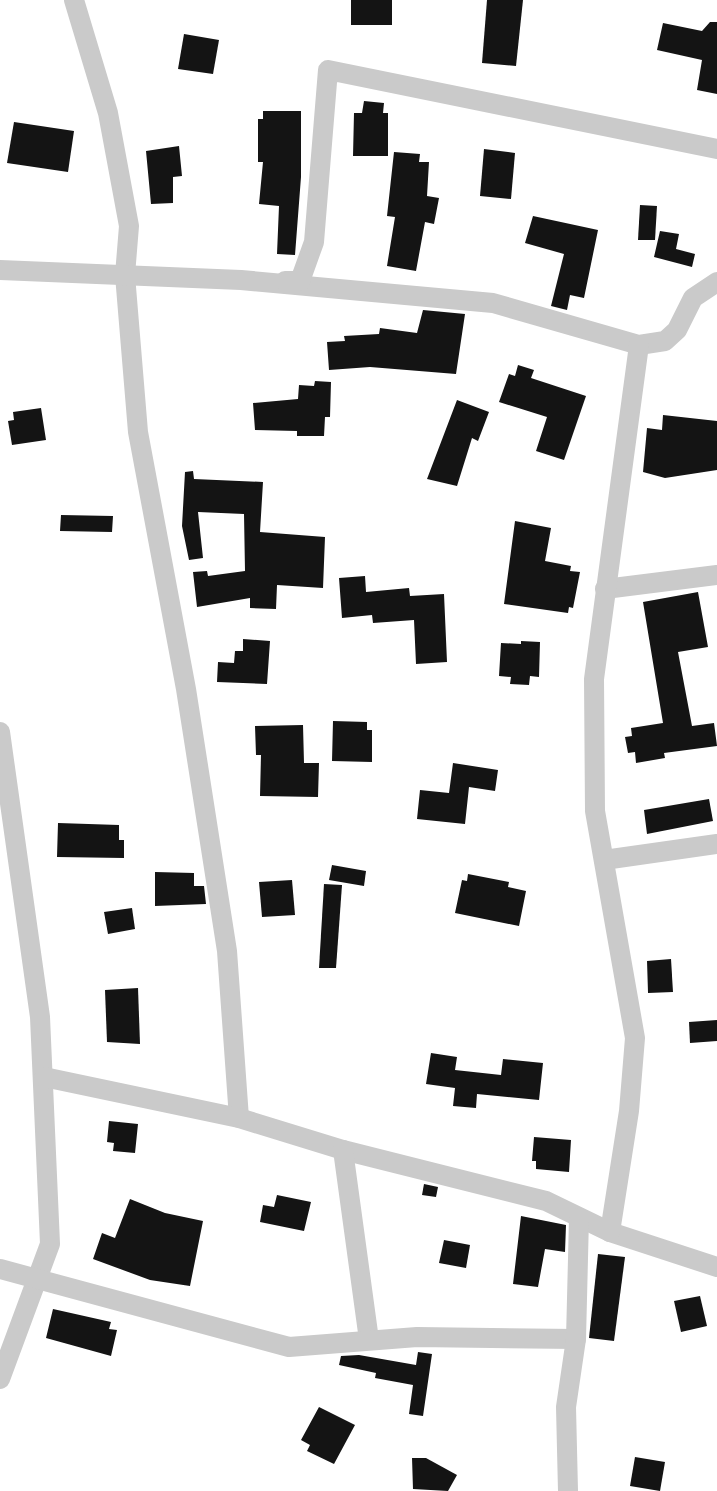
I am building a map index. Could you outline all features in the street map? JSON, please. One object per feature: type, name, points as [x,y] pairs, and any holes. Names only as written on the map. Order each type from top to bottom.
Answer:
[{"type":"street","points":[[74,0],[108,113],[129,226],[125,275],[138,432],[186,689],[227,951],[239,1118]]},
{"type":"street","points":[[0,270],[300,281],[314,242],[328,70],[717,149]]},
{"type":"street","points":[[241,280],[493,303],[639,345],[665,341],[677,330],[693,298],[717,282]]},
{"type":"street","points":[[610,1232],[629,1111],[635,1038],[595,811],[594,679],[639,345]]},
{"type":"street","points":[[605,589],[717,575]]},
{"type":"street","points":[[0,732],[38,1002],[50,1244],[46,1262],[36,1280],[0,1379]]},
{"type":"street","points":[[604,860],[717,844]]},
{"type":"street","points":[[44,1077],[239,1118],[343,1150],[546,1201],[610,1232],[717,1267]]},
{"type":"street","points":[[343,1150],[369,1340]]},
{"type":"street","points":[[568,1491],[566,1407],[576,1339],[579,1218]]},
{"type":"street","points":[[0,1269],[289,1347],[369,1340],[576,1339]]},
{"type":"building","points":[[351,0],[392,0],[392,25],[351,25]]},
{"type":"building","points":[[487,0],[523,0],[516,66],[482,63]]},
{"type":"building","points":[[710,22],[717,22],[717,94],[697,90],[702,60],[657,50],[663,23],[702,31]]},
{"type":"building","points":[[184,34],[219,40],[213,74],[178,69]]},
{"type":"building","points":[[364,101],[384,103],[383,113],[388,113],[388,156],[353,156],[354,113],[362,113]]},
{"type":"building","points":[[263,111],[301,111],[301,177],[295,255],[277,254],[279,206],[259,204],[263,162],[258,162],[258,119],[263,119]]},
{"type":"building","points":[[14,122],[74,131],[68,172],[7,163]]},
{"type":"building","points":[[179,146],[182,176],[173,177],[173,203],[151,204],[146,151]]},
{"type":"building","points":[[484,149],[515,153],[511,199],[480,196]]},
{"type":"building","points":[[394,152],[420,154],[419,162],[429,162],[427,196],[439,198],[434,224],[425,222],[416,271],[387,266],[395,217],[387,216]]},
{"type":"building","points":[[640,205],[657,206],[655,240],[638,240]]},
{"type":"building","points":[[533,216],[598,230],[584,298],[570,295],[567,310],[551,306],[564,254],[525,243]]},
{"type":"building","points":[[660,231],[679,234],[676,249],[695,254],[692,267],[654,257]]},
{"type":"building","points":[[423,310],[465,314],[456,374],[370,367],[329,370],[327,342],[345,341],[344,336],[379,334],[380,328],[417,333]]},
{"type":"building","points":[[518,365],[534,370],[531,378],[586,396],[564,460],[536,451],[547,417],[499,402],[509,374],[515,376]]},
{"type":"building","points":[[315,381],[331,382],[330,417],[325,417],[324,436],[297,436],[297,431],[255,430],[253,403],[298,399],[299,385],[314,386]]},
{"type":"building","points":[[457,400],[489,412],[478,441],[472,438],[457,486],[427,479]]},
{"type":"building","points":[[41,408],[46,440],[12,445],[8,421],[14,420],[13,412]]},
{"type":"building","points":[[663,415],[717,421],[717,470],[665,478],[643,472],[647,428],[662,430]]},
{"type":"building","points":[[193,471],[194,479],[263,482],[260,532],[325,537],[323,588],[277,585],[276,609],[250,608],[250,598],[197,607],[193,572],[207,571],[208,576],[245,571],[244,514],[198,512],[203,558],[189,560],[182,526],[185,472]]},
{"type":"building","points":[[61,515],[113,516],[112,532],[60,531]]},
{"type":"building","points":[[515,521],[551,528],[545,561],[571,566],[570,571],[580,572],[573,608],[569,607],[568,613],[504,604]]},
{"type":"building","points":[[365,576],[366,592],[409,588],[410,596],[444,594],[447,662],[416,664],[414,620],[373,623],[372,615],[342,618],[339,578]]},
{"type":"building","points":[[698,592],[708,647],[678,652],[692,726],[714,723],[717,746],[664,753],[665,758],[636,763],[635,752],[628,753],[625,737],[632,736],[631,728],[663,723],[643,602]]},
{"type":"building","points":[[243,639],[270,641],[267,684],[217,682],[218,662],[234,663],[235,651],[243,651]]},
{"type":"building","points":[[521,641],[540,642],[539,677],[530,676],[529,685],[510,684],[511,677],[499,676],[501,643],[521,644]]},
{"type":"building","points":[[333,721],[367,722],[367,730],[372,730],[372,762],[332,761]]},
{"type":"building","points":[[303,725],[304,763],[319,763],[318,797],[260,796],[261,755],[256,755],[255,726]]},
{"type":"building","points":[[453,763],[498,770],[495,791],[469,787],[465,824],[417,819],[420,790],[449,793]]},
{"type":"building","points":[[709,799],[713,821],[647,834],[644,810]]},
{"type":"building","points":[[58,823],[119,825],[119,840],[124,840],[124,858],[57,857]]},
{"type":"building","points":[[332,865],[366,871],[364,886],[329,880]]},
{"type":"building","points":[[155,872],[194,873],[194,886],[204,886],[206,904],[155,906]]},
{"type":"building","points":[[468,874],[509,882],[508,887],[526,891],[519,926],[455,913],[462,880],[467,881]]},
{"type":"building","points":[[292,880],[295,915],[262,917],[259,882]]},
{"type":"building","points":[[324,884],[342,885],[336,968],[319,968]]},
{"type":"building","points":[[132,908],[135,929],[108,934],[104,912]]},
{"type":"building","points":[[671,959],[673,992],[648,993],[647,961]]},
{"type":"building","points":[[138,988],[140,1044],[107,1042],[105,990]]},
{"type":"building","points":[[717,1020],[717,1041],[690,1043],[689,1022]]},
{"type":"building","points":[[431,1053],[457,1057],[455,1070],[501,1075],[503,1059],[543,1063],[539,1100],[477,1094],[476,1108],[453,1106],[455,1088],[426,1084]]},
{"type":"building","points":[[109,1121],[138,1124],[135,1153],[113,1151],[114,1143],[107,1142]]},
{"type":"building","points":[[534,1137],[571,1140],[569,1172],[536,1169],[536,1161],[532,1161]]},
{"type":"building","points":[[424,1184],[438,1187],[436,1197],[422,1195]]},
{"type":"building","points":[[277,1195],[311,1202],[304,1231],[260,1222],[263,1205],[274,1207]]},
{"type":"building","points":[[130,1199],[165,1213],[203,1221],[190,1286],[150,1280],[93,1259],[102,1233],[115,1238]]},
{"type":"building","points":[[521,1216],[566,1225],[565,1252],[545,1249],[538,1287],[513,1284]]},
{"type":"building","points":[[444,1240],[470,1245],[466,1268],[439,1263]]},
{"type":"building","points":[[598,1254],[625,1257],[614,1341],[589,1338]]},
{"type":"building","points":[[700,1296],[707,1326],[681,1332],[674,1301]]},
{"type":"building","points":[[53,1309],[111,1322],[109,1329],[117,1330],[111,1356],[46,1338]]},
{"type":"building","points":[[418,1352],[432,1354],[423,1416],[409,1414],[413,1385],[375,1378],[376,1373],[339,1365],[341,1356],[359,1355],[416,1365]]},
{"type":"building","points":[[319,1407],[355,1425],[334,1464],[307,1451],[310,1445],[301,1440]]},
{"type":"building","points":[[635,1457],[665,1462],[660,1491],[630,1486]]},
{"type":"building","points":[[412,1458],[426,1458],[457,1475],[448,1491],[413,1489]]}]
